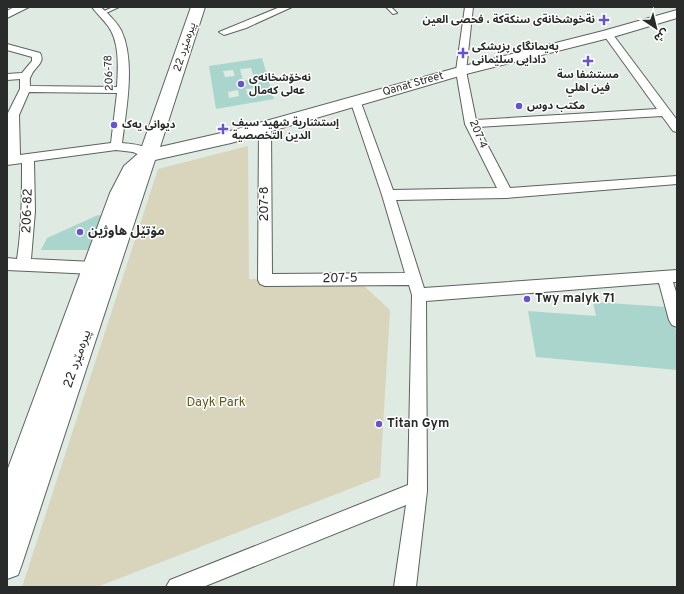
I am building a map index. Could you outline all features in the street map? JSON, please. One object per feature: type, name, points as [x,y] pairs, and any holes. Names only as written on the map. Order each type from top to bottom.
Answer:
[{"type":"main road","name":"22 پیرەمێرد","points":[[7,564],[149,155],[198,7]]},
{"type":"main road","name":"Qanat Street","points":[[149,155],[231,137],[355,100],[461,71],[608,34],[677,14]]},
{"type":"main road","points":[[162,116],[171,132],[181,138],[188,140],[225,135],[231,137]]},
{"type":"main road","name":"22 پیرەمێرد","points":[[7,510],[125,178],[133,164],[149,155]]},
{"type":"street","points":[[7,15],[23,7]]},
{"type":"street","points":[[224,32],[243,26],[288,7]]},
{"type":"street","name":"207-4","points":[[469,7],[461,71],[472,124],[506,193]]},
{"type":"street","name":"206-78","points":[[99,10],[117,33],[122,62],[122,90],[116,146]]},
{"type":"street","points":[[608,34],[677,128]]},
{"type":"street","points":[[7,47],[37,54],[37,61],[25,76],[25,89],[10,124],[11,161],[116,146],[136,148],[149,155]]},
{"type":"street","points":[[7,77],[25,76]]},
{"type":"street","points":[[25,89],[122,90]]},
{"type":"street","points":[[355,100],[388,195],[417,287],[418,491],[405,587]]},
{"type":"street","points":[[472,124],[664,112]]},
{"type":"street","name":"207-8","points":[[265,127],[265,280]]},
{"type":"street","name":"206-82","points":[[23,264],[27,240],[29,201],[28,158]]},
{"type":"street","points":[[388,195],[506,193],[677,180]]},
{"type":"street","points":[[7,264],[94,268]]},
{"type":"street","points":[[671,277],[677,320]]},
{"type":"street","name":"207-5","points":[[265,280],[417,287],[671,277]]},
{"type":"street","points":[[176,587],[418,491]]},
{"type":"lane","points":[[99,10],[117,7]]},
{"type":"lane","points":[[388,7],[395,13]]},
{"type":"green space","name":"Dayk Park","points":[[248,146],[249,279],[362,284],[390,310],[380,477],[97,587],[22,587],[158,169]]},
{"type":"building","name":"نەخۆشخانەی عەلی کەمال","points":[[262,58],[274,99],[216,109],[209,66]],"holes":[[[251,68],[254,79],[243,81],[240,69]],[[233,70],[235,76],[225,77],[223,71]],[[256,88],[258,93],[247,95],[246,89]],[[238,90],[239,96],[229,98],[228,92]]]},
{"type":"building","name":"مۆتێل هاوژین","points":[[98,215],[106,216],[93,250],[41,250],[47,238]]},
{"type":"building","points":[[593,302],[668,307],[677,333],[677,370],[536,357],[528,311],[596,316]]},
{"type":"place","name":"نةخوشخانةى سنكةكة ، فحصى العين","points":[[604,20]]},
{"type":"place","name":"پەیمانگای پزیشکی دادایی سلێمانی","points":[[463,53]]},
{"type":"place","name":"مستشفا سة فين اهلي","points":[[588,61]]},
{"type":"place","name":"نەخۆشخانەی عەلی کەمال","points":[[241,84]]},
{"type":"place","name":"مكتب دوس","points":[[519,106]]},
{"type":"place","name":"دیوانی یەک","points":[[114,125]]},
{"type":"place","name":"ٳستشارية شهيد سیف الدين التخصصية","points":[[223,129]]},
{"type":"place","name":"مۆتێل هاوژین","points":[[80,232]]},
{"type":"place","name":"Twy malyk 71","points":[[527,299]]},
{"type":"place","name":"Titan Gym","points":[[379,424]]}]
